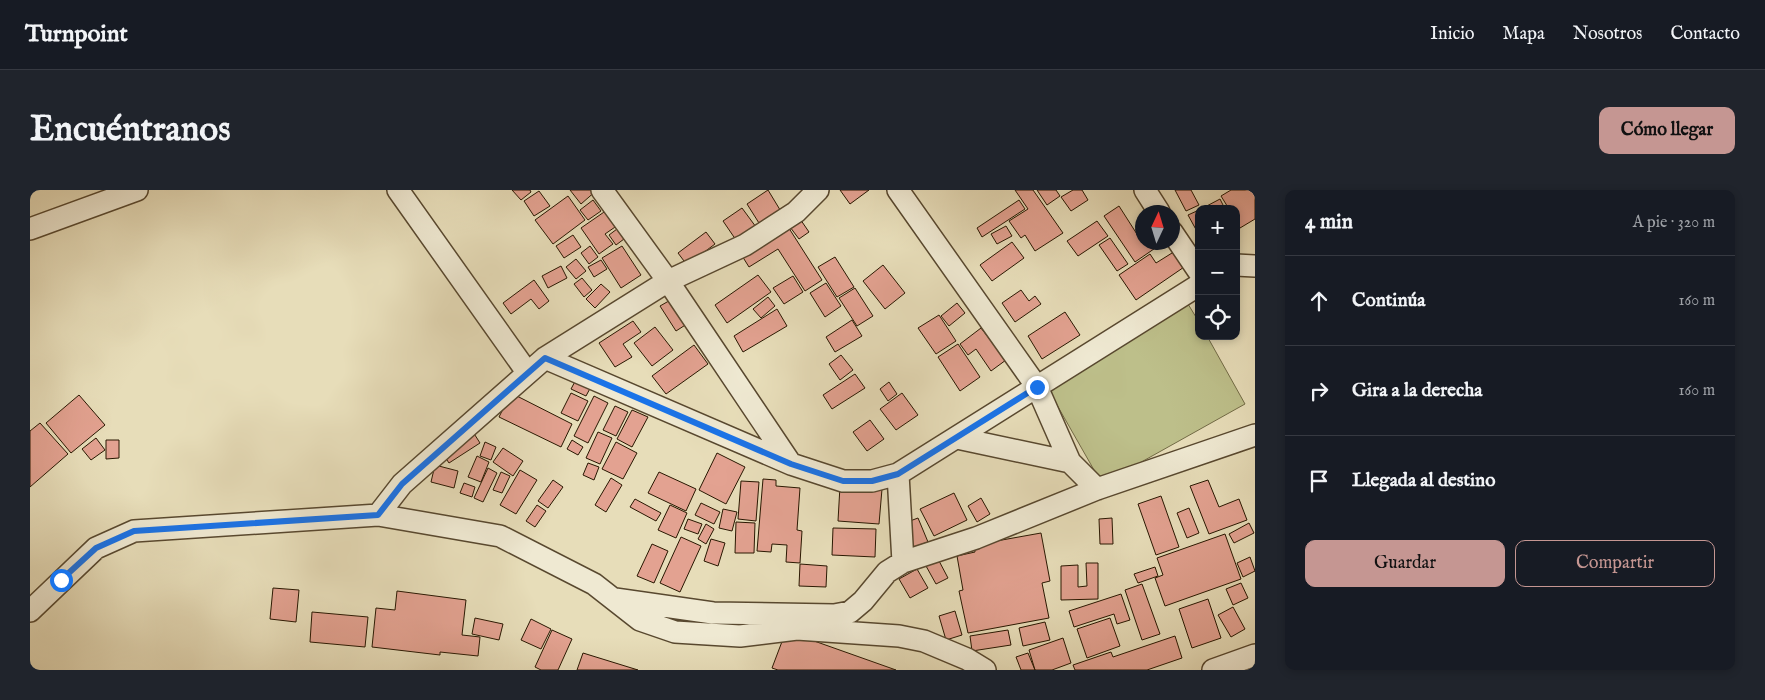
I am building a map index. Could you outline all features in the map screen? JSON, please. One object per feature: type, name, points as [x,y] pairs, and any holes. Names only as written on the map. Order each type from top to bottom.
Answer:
[{"type":"street","points":[[30,230],[137,190]]},
{"type":"street","points":[[398,190],[528,372]]},
{"type":"street","points":[[602,190],[668,281],[791,464]]},
{"type":"street","points":[[378,515],[402,484],[545,358],[668,281],[745,244],[796,212],[818,190]]},
{"type":"street","points":[[898,190],[1037,387],[1070,462],[1097,489]]},
{"type":"street","points":[[1145,190],[1155,205]]},
{"type":"street","points":[[1180,244],[1195,266]]},
{"type":"street","points":[[1240,265],[1255,266]]},
{"type":"street","points":[[545,358],[791,464],[843,481],[872,481],[898,474],[1195,288]]},
{"type":"street","points":[[615,599],[713,613],[834,615],[850,612],[863,601],[887,572],[903,562],[976,538],[1097,489],[1255,435]]},
{"type":"street","points":[[957,438],[1070,462]]},
{"type":"street","points":[[898,474],[903,562]]},
{"type":"street","points":[[30,611],[96,548],[134,531],[378,515],[500,536],[594,584],[640,620],[675,632],[740,636],[796,629],[899,636],[924,641],[968,659],[985,670]]},
{"type":"street","points":[[1213,670],[1255,655]]},
{"type":"green space","points":[[1188,304],[1195,315],[1195,340],[1209,340],[1245,404],[1102,484],[1045,384]]},
{"type":"building","points":[[512,190],[530,190],[531,192],[521,200]]},
{"type":"building","points":[[570,190],[597,190],[581,204]]},
{"type":"building","points":[[768,190],[785,218],[764,231],[747,204]]},
{"type":"building","points":[[840,190],[869,190],[850,204]]},
{"type":"building","points":[[1015,190],[1033,190],[1063,233],[1035,251],[1025,235],[1021,238],[1009,221],[1028,209]]},
{"type":"building","points":[[1037,190],[1056,190],[1060,196],[1047,205]]},
{"type":"building","points":[[1073,190],[1082,190],[1088,200],[1071,211],[1061,197]]},
{"type":"building","points":[[1175,190],[1191,190],[1199,205],[1195,205],[1195,207],[1186,211]]},
{"type":"building","points":[[1231,190],[1255,190],[1255,219],[1240,228],[1240,205],[1227,205],[1221,196]]},
{"type":"building","points":[[539,191],[550,206],[534,216],[524,201]]},
{"type":"building","points":[[568,196],[585,220],[553,244],[535,220]]},
{"type":"building","points":[[1220,199],[1223,205],[1209,205]]},
{"type":"building","points":[[593,200],[601,211],[588,220],[580,210]]},
{"type":"building","points":[[1019,200],[1025,209],[982,237],[977,228]]},
{"type":"building","points":[[1119,206],[1135,231],[1135,250],[1152,250],[1135,262],[1104,216]]},
{"type":"building","points":[[742,208],[756,227],[736,240],[723,221]]},
{"type":"building","points":[[607,210],[618,225],[605,234],[613,244],[599,254],[581,228]]},
{"type":"building","points":[[1195,212],[1195,228],[1188,215]]},
{"type":"building","points":[[798,216],[809,232],[799,239],[787,223]]},
{"type":"building","points":[[1097,221],[1108,236],[1078,256],[1067,241]]},
{"type":"building","points":[[785,222],[822,280],[805,291],[778,249],[749,267],[739,251]]},
{"type":"building","points":[[621,226],[628,236],[616,245],[609,235]]},
{"type":"building","points":[[1006,226],[1012,236],[997,244],[991,234]]},
{"type":"building","points":[[706,232],[715,244],[687,265],[678,253]]},
{"type":"building","points":[[573,235],[581,247],[564,258],[556,246]]},
{"type":"building","points":[[1110,238],[1128,264],[1117,271],[1099,245]]},
{"type":"building","points":[[1012,242],[1024,258],[992,281],[980,265]]},
{"type":"building","points":[[590,246],[598,257],[589,264],[581,253]]},
{"type":"building","points":[[622,246],[641,275],[621,288],[602,258]]},
{"type":"building","points":[[1180,248],[1190,263],[1136,300],[1119,275],[1150,254],[1156,263],[1177,250],[1180,250]]},
{"type":"building","points":[[835,257],[854,287],[837,297],[818,267]]},
{"type":"building","points":[[576,259],[586,271],[576,279],[566,267]]},
{"type":"building","points":[[601,260],[607,269],[594,277],[588,267]]},
{"type":"building","points":[[883,265],[905,293],[885,309],[863,281]]},
{"type":"building","points":[[561,266],[567,278],[548,288],[542,276]]},
{"type":"building","points":[[758,275],[771,292],[727,323],[715,305]]},
{"type":"building","points":[[793,276],[803,292],[784,304],[773,288]]},
{"type":"building","points":[[582,278],[592,290],[584,297],[574,284]]},
{"type":"building","points":[[534,280],[549,301],[539,309],[531,299],[511,314],[503,303]]},
{"type":"building","points":[[826,283],[841,306],[825,317],[810,293]]},
{"type":"building","points":[[601,284],[610,292],[595,308],[586,299]]},
{"type":"building","points":[[855,288],[873,316],[857,326],[839,298]]},
{"type":"building","points":[[1021,290],[1029,301],[1035,296],[1041,304],[1015,322],[1002,303]]},
{"type":"building","points":[[768,297],[775,306],[761,318],[753,309]]},
{"type":"building","points":[[674,298],[690,322],[676,331],[660,306]]},
{"type":"building","points":[[957,303],[965,313],[949,326],[941,316]]},
{"type":"building","points":[[777,309],[787,326],[743,352],[734,336]]},
{"type":"building","points":[[1065,312],[1080,335],[1042,359],[1028,336]]},
{"type":"building","points":[[939,315],[956,341],[936,354],[918,328]]},
{"type":"building","points":[[852,320],[862,336],[835,352],[826,337]]},
{"type":"building","points":[[633,321],[641,332],[623,344],[632,357],[615,367],[599,343]]},
{"type":"building","points":[[655,327],[673,350],[652,366],[634,343]]},
{"type":"building","points":[[981,328],[1006,360],[991,371],[976,349],[968,355],[960,344]]},
{"type":"building","points":[[958,344],[980,377],[960,391],[938,357]]},
{"type":"building","points":[[694,345],[708,364],[666,394],[652,376]]},
{"type":"building","points":[[841,355],[853,370],[840,380],[829,364]]},
{"type":"building","points":[[579,374],[594,381],[586,396],[571,389]]},
{"type":"building","points":[[855,374],[865,388],[832,409],[823,395]]},
{"type":"building","points":[[889,382],[897,394],[888,401],[880,389]]},
{"type":"building","points":[[511,393],[572,424],[561,447],[499,417]]},
{"type":"building","points":[[571,393],[588,401],[578,421],[561,413]]},
{"type":"building","points":[[902,393],[918,415],[896,430],[880,409]]},
{"type":"building","points":[[79,395],[105,425],[71,453],[46,423]]},
{"type":"building","points":[[594,396],[608,403],[588,443],[574,436]]},
{"type":"building","points":[[615,406],[628,412],[616,436],[603,430]]},
{"type":"building","points":[[632,410],[648,417],[632,447],[617,439]]},
{"type":"building","points":[[870,420],[884,439],[867,451],[853,432]]},
{"type":"building","points":[[40,423],[68,454],[30,487],[30,431]]},
{"type":"building","points":[[473,432],[480,443],[449,463],[441,451]]},
{"type":"building","points":[[598,432],[612,438],[600,464],[586,458]]},
{"type":"building","points":[[96,438],[105,450],[91,460],[82,449]]},
{"type":"building","points":[[106,440],[119,440],[119,458],[106,459]]},
{"type":"building","points":[[572,440],[583,447],[578,455],[567,449]]},
{"type":"building","points":[[485,442],[496,447],[491,460],[480,456]]},
{"type":"building","points":[[616,442],[637,453],[623,479],[602,469]]},
{"type":"building","points":[[503,448],[523,461],[513,476],[493,462]]},
{"type":"building","points":[[717,453],[745,467],[726,504],[699,490]]},
{"type":"building","points":[[477,456],[489,462],[481,482],[468,477]]},
{"type":"building","points":[[588,463],[599,467],[594,480],[583,475]]},
{"type":"building","points":[[435,465],[458,471],[454,488],[431,482]]},
{"type":"building","points":[[488,468],[497,473],[483,502],[474,498]]},
{"type":"building","points":[[520,470],[537,480],[516,514],[500,505]]},
{"type":"building","points":[[501,472],[510,476],[502,493],[493,490]]},
{"type":"building","points":[[659,472],[696,489],[686,511],[648,493]]},
{"type":"building","points":[[611,478],[622,485],[606,512],[595,505]]},
{"type":"building","points":[[763,479],[776,480],[776,486],[800,488],[797,530],[802,531],[800,563],[786,562],[787,545],[772,544],[771,552],[757,551]]},
{"type":"building","points":[[553,480],[563,487],[548,508],[538,501]]},
{"type":"building","points":[[1208,480],[1219,507],[1239,499],[1247,520],[1209,534],[1190,486]]},
{"type":"building","points":[[741,481],[759,482],[756,521],[738,519]]},
{"type":"building","points":[[464,483],[475,487],[472,497],[460,493]]},
{"type":"building","points":[[840,486],[882,489],[879,524],[838,521]]},
{"type":"building","points":[[954,493],[967,520],[934,536],[920,509]]},
{"type":"building","points":[[1161,496],[1179,547],[1156,555],[1138,504]]},
{"type":"building","points":[[981,498],[990,514],[977,522],[968,506]]},
{"type":"building","points":[[635,499],[661,513],[656,521],[630,507]]},
{"type":"building","points":[[701,503],[720,512],[714,524],[695,515]]},
{"type":"building","points":[[537,505],[546,511],[535,527],[526,521]]},
{"type":"building","points":[[670,505],[687,513],[676,538],[658,530]]},
{"type":"building","points":[[1189,508],[1199,533],[1187,538],[1177,513]]},
{"type":"building","points":[[723,509],[737,512],[732,531],[719,528]]},
{"type":"building","points":[[918,518],[928,542],[912,548],[902,524]]},
{"type":"building","points":[[1112,518],[1113,544],[1100,544],[1099,519]]},
{"type":"building","points":[[688,519],[702,524],[698,534],[684,529]]},
{"type":"building","points":[[736,522],[755,523],[754,553],[735,553]]},
{"type":"building","points":[[1249,523],[1254,533],[1234,543],[1229,534]]},
{"type":"building","points":[[706,524],[714,529],[706,544],[698,539]]},
{"type":"building","points":[[833,528],[876,529],[875,557],[832,555]]},
{"type":"building","points":[[1041,533],[1050,581],[1042,583],[1049,618],[968,633],[959,591],[963,590],[957,556],[975,552],[974,545]]},
{"type":"building","points":[[1225,534],[1241,579],[1165,606],[1155,578],[1163,575],[1157,558]]},
{"type":"building","points":[[681,537],[701,546],[680,592],[660,583]]},
{"type":"building","points":[[711,539],[725,543],[718,566],[704,561]]},
{"type":"building","points":[[652,544],[668,551],[654,583],[637,576]]},
{"type":"building","points":[[1250,557],[1255,571],[1243,577],[1237,563]]},
{"type":"building","points":[[938,559],[948,578],[936,584],[926,566]]},
{"type":"building","points":[[1086,563],[1098,563],[1098,599],[1061,600],[1061,566],[1078,565],[1078,587],[1087,586]]},
{"type":"building","points":[[800,564],[827,566],[826,587],[799,586]]},
{"type":"building","points":[[1155,567],[1158,576],[1138,583],[1134,574]]},
{"type":"building","points":[[917,569],[928,588],[910,598],[899,579]]},
{"type":"building","points":[[1241,583],[1248,598],[1233,605],[1226,589]]},
{"type":"building","points":[[1142,584],[1160,634],[1142,640],[1125,590]]},
{"type":"building","points":[[273,588],[299,590],[296,622],[270,619]]},
{"type":"building","points":[[397,591],[466,600],[462,635],[480,637],[478,656],[440,652],[440,655],[372,647],[376,608],[395,610]]},
{"type":"building","points":[[1121,594],[1130,620],[1117,624],[1114,614],[1074,627],[1069,611]]},
{"type":"building","points":[[1208,599],[1221,638],[1192,648],[1179,609]]},
{"type":"building","points":[[1233,607],[1245,629],[1231,637],[1218,615]]},
{"type":"building","points":[[955,611],[962,635],[946,640],[939,616]]},
{"type":"building","points":[[312,612],[368,617],[365,647],[310,642]]},
{"type":"building","points":[[475,618],[503,624],[499,640],[472,634]]},
{"type":"building","points":[[1110,618],[1120,646],[1087,658],[1077,629]]},
{"type":"building","points":[[531,619],[551,629],[541,649],[521,640]]},
{"type":"building","points":[[1045,622],[1050,640],[1023,646],[1019,628]]},
{"type":"building","points":[[552,630],[572,639],[558,670],[541,670],[535,667]]},
{"type":"building","points":[[1008,630],[1011,645],[972,651],[970,636]]},
{"type":"building","points":[[786,631],[896,670],[778,670],[772,668]]},
{"type":"building","points":[[1175,636],[1182,658],[1147,670],[1075,670],[1073,665],[1111,652],[1113,657]]},
{"type":"building","points":[[1063,638],[1071,663],[1052,670],[1035,670],[1029,650]]},
{"type":"building","points":[[583,653],[638,670],[577,670]]},
{"type":"building","points":[[1028,653],[1035,670],[1021,670],[1016,657]]},
{"type":"route","points":[[61,580],[96,548],[134,531],[378,515],[402,484],[545,358],[791,464],[843,481],[872,481],[898,474],[1037,387]]}]
